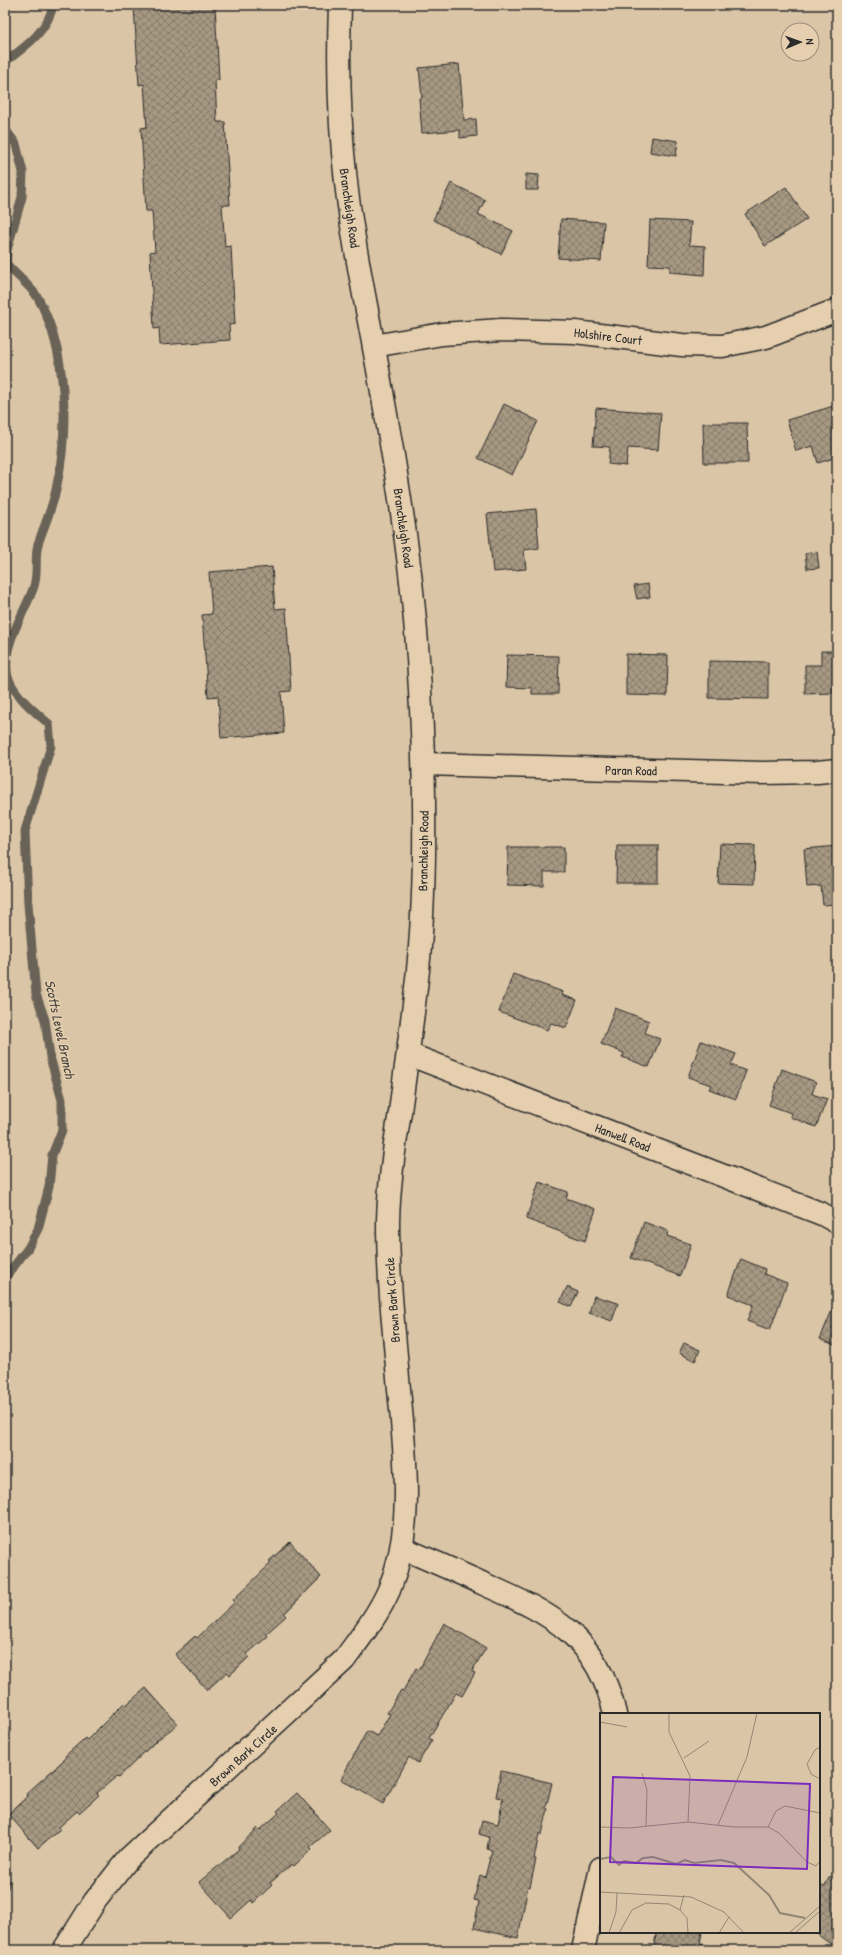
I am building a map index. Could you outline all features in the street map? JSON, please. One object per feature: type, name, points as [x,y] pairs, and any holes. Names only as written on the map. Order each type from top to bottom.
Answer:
[{"type":"street","name":"Branchleigh Road","points":[[340,5],[339,102],[346,182],[408,548],[418,652],[424,764],[424,864],[419,958],[408,1054]]},
{"type":"street","name":"Holshire Court","points":[[374,346],[442,334],[501,330],[575,332],[682,345],[722,346],[766,337],[837,310]]},
{"type":"street","name":"Paran Road","points":[[424,764],[762,773],[837,770]]},
{"type":"street","name":"Hanwell Road","points":[[408,1054],[822,1214],[837,1222]]},
{"type":"street","name":"Brown Bark Circle","points":[[64,1950],[95,1901],[128,1859],[344,1660],[370,1624],[389,1590],[402,1548],[406,1500],[404,1439],[389,1275],[388,1216],[392,1165],[408,1054]]},
{"type":"street","points":[[402,1548],[531,1604],[560,1622],[581,1642],[601,1672],[615,1713]]},
{"type":"street","points":[[583,1950],[600,1873]]},
{"type":"building","points":[[139,5],[215,5],[219,80],[215,80],[217,122],[225,122],[230,205],[222,205],[225,247],[231,246],[235,324],[229,325],[230,340],[160,345],[159,328],[154,329],[150,252],[155,251],[152,211],[146,211],[141,128],[147,127],[144,84],[139,85],[134,7],[139,7]]},
{"type":"building","points":[[459,64],[464,120],[476,119],[477,136],[460,138],[460,130],[422,133],[419,98],[422,98],[419,68]]},
{"type":"building","points":[[652,137],[678,141],[676,156],[650,152]]},
{"type":"building","points":[[526,174],[539,175],[538,190],[526,190]]},
{"type":"building","points":[[451,183],[485,200],[478,214],[513,231],[501,254],[433,220]]},
{"type":"building","points":[[786,187],[807,219],[765,246],[745,214]]},
{"type":"building","points":[[561,219],[604,222],[601,261],[558,258]]},
{"type":"building","points":[[650,220],[691,222],[689,245],[705,246],[704,275],[670,272],[670,266],[648,265]]},
{"type":"building","points":[[504,404],[538,421],[512,475],[478,458]]},
{"type":"building","points":[[837,405],[837,457],[818,463],[813,446],[796,451],[787,420]]},
{"type":"building","points":[[596,408],[661,413],[658,450],[628,448],[626,466],[608,464],[610,447],[593,446]]},
{"type":"building","points":[[703,423],[747,423],[748,463],[704,463]]},
{"type":"building","points":[[536,509],[539,548],[524,550],[526,569],[493,572],[487,514]]},
{"type":"building","points":[[817,552],[819,568],[807,569],[805,554]]},
{"type":"building","points":[[272,567],[275,609],[286,608],[291,691],[281,692],[284,733],[221,738],[218,696],[208,697],[202,615],[212,614],[209,572]]},
{"type":"building","points":[[648,584],[650,597],[637,599],[634,586]]},
{"type":"building","points":[[821,651],[837,651],[837,689],[833,689],[833,693],[805,694],[805,665],[821,665]]},
{"type":"building","points":[[626,654],[668,655],[667,696],[626,695]]},
{"type":"building","points":[[507,655],[559,656],[558,694],[532,694],[532,688],[506,687]]},
{"type":"building","points":[[709,661],[768,662],[768,699],[709,698]]},
{"type":"building","points":[[720,844],[755,845],[754,884],[718,883]]},
{"type":"building","points":[[617,845],[658,845],[658,883],[616,883]]},
{"type":"building","points":[[837,846],[837,904],[823,905],[821,886],[807,887],[804,849]]},
{"type":"building","points":[[508,847],[564,847],[564,872],[544,872],[544,886],[507,885]]},
{"type":"building","points":[[513,974],[563,992],[562,995],[577,1000],[566,1028],[551,1023],[547,1030],[499,1012]]},
{"type":"building","points":[[615,1008],[649,1021],[645,1033],[660,1039],[649,1067],[622,1057],[624,1053],[601,1044]]},
{"type":"building","points":[[701,1041],[736,1054],[731,1065],[746,1071],[736,1099],[709,1089],[711,1085],[688,1077]]},
{"type":"building","points":[[782,1069],[816,1082],[812,1094],[827,1099],[816,1127],[790,1117],[791,1113],[769,1105]]},
{"type":"building","points":[[539,1182],[568,1192],[566,1198],[596,1209],[585,1241],[526,1219]]},
{"type":"building","points":[[644,1222],[668,1231],[667,1236],[691,1244],[680,1276],[631,1258]]},
{"type":"building","points":[[741,1259],[765,1269],[764,1274],[787,1283],[770,1330],[747,1321],[753,1305],[728,1295]]},
{"type":"building","points":[[567,1287],[578,1292],[571,1307],[560,1302]]},
{"type":"building","points":[[594,1296],[618,1303],[612,1321],[589,1313]]},
{"type":"building","points":[[835,1303],[837,1304],[837,1346],[820,1339]]},
{"type":"building","points":[[684,1343],[700,1350],[695,1361],[679,1353]]},
{"type":"building","points":[[290,1542],[321,1577],[284,1614],[286,1616],[266,1634],[268,1636],[247,1654],[249,1657],[230,1675],[227,1672],[207,1690],[175,1654],[195,1636],[197,1638],[235,1602],[233,1600],[271,1563],[269,1561]]},
{"type":"building","points":[[444,1623],[486,1648],[472,1671],[475,1673],[462,1696],[456,1693],[429,1738],[432,1740],[418,1763],[409,1757],[383,1804],[341,1779],[367,1731],[377,1736],[390,1714],[387,1713],[401,1690],[403,1691],[416,1668],[419,1670]]},
{"type":"building","points":[[146,1688],[178,1724],[157,1740],[119,1777],[117,1776],[97,1793],[99,1795],[79,1813],[77,1811],[59,1827],[60,1829],[38,1848],[8,1814],[28,1796],[26,1794],[66,1758],[65,1756],[85,1738],[87,1740],[124,1703],[126,1705]]},
{"type":"building","points":[[501,1771],[552,1783],[542,1834],[539,1834],[534,1859],[536,1859],[530,1887],[528,1886],[518,1938],[474,1928],[479,1901],[474,1900],[480,1875],[485,1877],[492,1850],[487,1849],[489,1837],[479,1834],[482,1820],[498,1824],[503,1798],[496,1797]]},
{"type":"building","points":[[297,1793],[330,1830],[310,1847],[312,1849],[294,1866],[292,1864],[270,1883],[272,1885],[253,1903],[251,1900],[231,1918],[199,1882],[239,1849],[238,1847],[258,1828],[260,1830],[279,1813],[277,1811]]},
{"type":"building","points":[[830,1876],[837,1881],[837,1939],[832,1945],[815,1933],[820,1933],[820,1885],[824,1887]]},
{"type":"building","points":[[5,1879],[10,1881],[5,1897]]},
{"type":"building","points":[[702,1933],[700,1944],[707,1945],[706,1950],[653,1950],[656,1935],[654,1934]]},
{"type":"waterway","name":"Scotts Level Branch","points":[[5,62],[35,38],[41,31],[53,5]]},
{"type":"waterway","name":"Scotts Level Branch","points":[[5,129],[16,144],[23,172],[22,197],[7,250],[6,263],[27,284],[38,298],[48,319],[55,342],[60,367],[64,418],[63,443],[56,490],[38,544],[35,584],[10,643],[6,666],[8,677],[15,691],[49,724],[51,746],[25,831],[28,904],[36,994],[45,1020],[50,1057],[62,1100],[62,1130],[52,1155],[49,1187],[38,1229],[28,1248],[5,1278]]}]
